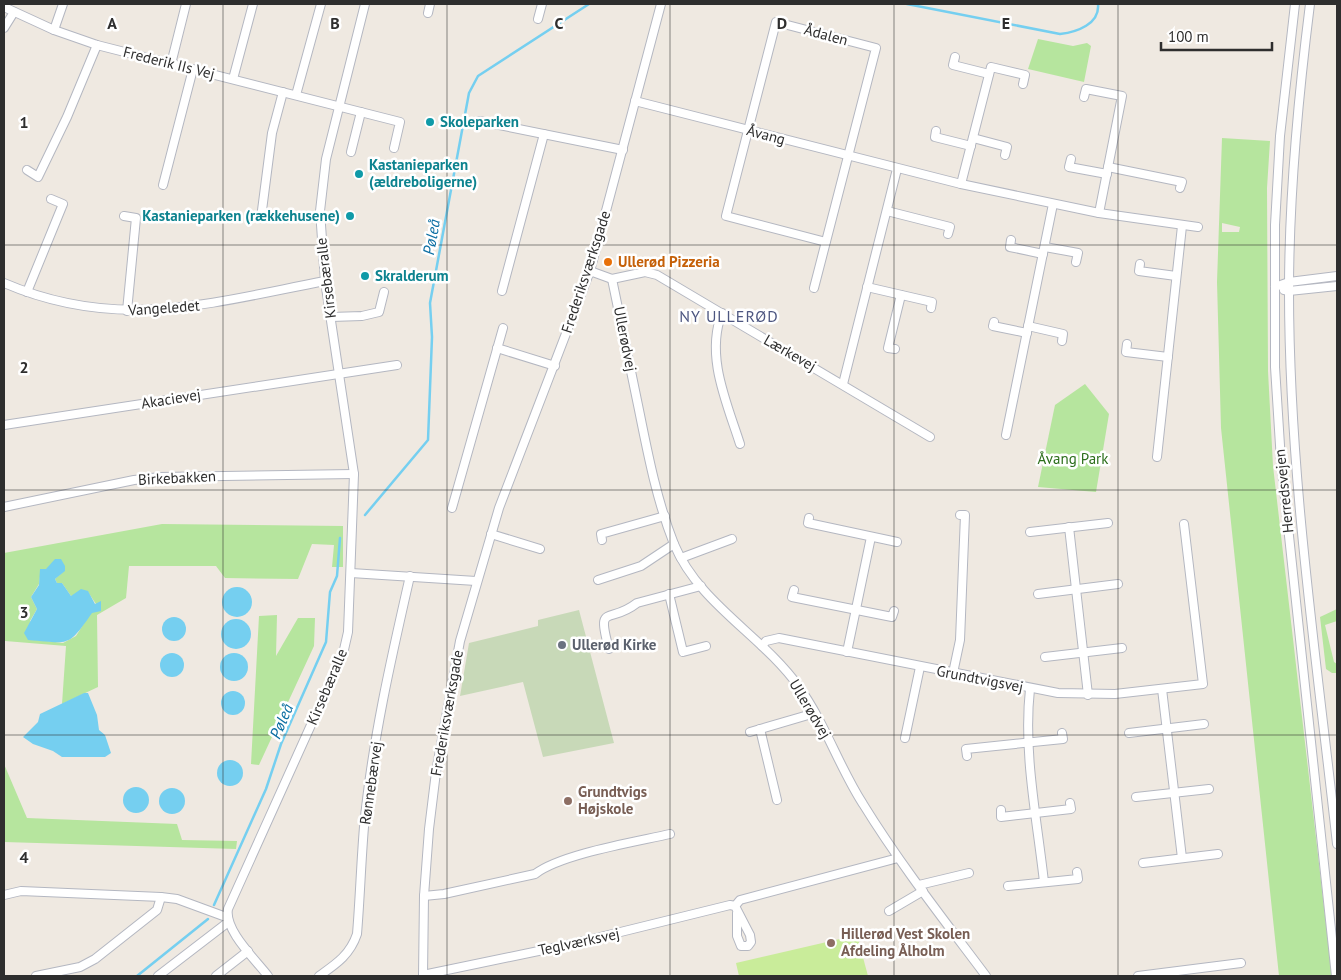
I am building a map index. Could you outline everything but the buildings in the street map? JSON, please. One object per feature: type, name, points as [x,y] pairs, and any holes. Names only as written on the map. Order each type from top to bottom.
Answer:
[{"type":"street","points":[[54,30],[63,4]]},
{"type":"street","points":[[171,64],[186,4]]},
{"type":"street","points":[[233,79],[253,4]]},
{"type":"street","points":[[296,96],[321,4]]},
{"type":"street","name":"Kirsebæralle","points":[[227,920],[228,909],[343,654],[348,632],[354,474],[325,281],[320,211],[326,159],[365,4]]},
{"type":"street","points":[[428,13],[430,4]]},
{"type":"street","points":[[538,19],[542,4]]},
{"type":"street","name":"Frederiksværksgade","points":[[423,976],[424,896],[436,772],[451,686],[476,581],[491,534],[590,271],[661,4]]},
{"type":"street","name":"Herredsvejen","points":[[1295,4],[1280,136],[1275,287],[1275,367],[1281,461],[1336,976]]},
{"type":"street","name":"Herredsvejen","points":[[1310,4],[1294,158],[1289,282],[1292,390],[1299,492],[1337,844]]},
{"type":"street","name":"Frederik IIs Vej","points":[[4,7],[54,30],[97,45],[400,122],[394,148]]},
{"type":"street","points":[[4,28],[14,12]]},
{"type":"street","name":"Ådalen","points":[[748,130],[776,22],[876,48],[848,156]]},
{"type":"street","points":[[26,170],[38,177],[68,117],[97,45]]},
{"type":"street","points":[[955,57],[953,65],[989,74]]},
{"type":"street","points":[[961,184],[991,67],[1025,75],[1023,84]]},
{"type":"street","points":[[163,185],[193,69]]},
{"type":"street","points":[[1084,97],[1086,89],[1122,96],[1099,213]]},
{"type":"street","points":[[261,218],[270,150],[283,92]]},
{"type":"street","name":"Åvang","points":[[635,101],[961,184],[1099,213],[1198,227]]},
{"type":"street","points":[[351,152],[361,112]]},
{"type":"street","points":[[479,121],[623,150]]},
{"type":"street","points":[[748,130],[726,216],[826,242]]},
{"type":"street","points":[[936,131],[934,137],[1007,147],[1005,155]]},
{"type":"street","points":[[502,291],[544,134]]},
{"type":"street","points":[[814,288],[848,156]]},
{"type":"street","points":[[1071,159],[1070,167],[1107,170],[1182,182],[1180,188]]},
{"type":"street","points":[[843,384],[897,169]]},
{"type":"street","points":[[27,292],[63,204],[51,199]]},
{"type":"street","points":[[1006,435],[1053,204]]},
{"type":"street","points":[[887,211],[950,227],[948,234]]},
{"type":"street","points":[[124,216],[136,218],[128,311]]},
{"type":"street","points":[[1157,456],[1182,226]]},
{"type":"street","points":[[1012,240],[1010,247],[1078,253],[1076,262]]},
{"type":"street","points":[[1140,264],[1139,271],[1176,276]]},
{"type":"street","points":[[590,271],[612,279]]},
{"type":"street","name":"Lærkevej","points":[[612,279],[645,272],[657,275],[930,437]]},
{"type":"street","points":[[1275,287],[1289,282],[1337,276]]},
{"type":"street","name":"Ullerødvej","points":[[612,279],[649,460],[674,544],[681,558],[701,586],[795,681],[815,713],[862,803],[898,858],[986,976]]},
{"type":"street","name":"Vangeledet","points":[[4,283],[27,292],[76,305],[128,311],[193,308],[325,281]]},
{"type":"street","points":[[1275,287],[1289,291],[1337,286]]},
{"type":"street","points":[[867,287],[932,302],[931,308]]},
{"type":"street","points":[[331,317],[362,316],[379,312],[384,292]]},
{"type":"street","points":[[895,349],[888,348],[901,295]]},
{"type":"street","points":[[722,313],[717,329],[716,367],[740,444]]},
{"type":"street","points":[[994,322],[994,326],[1063,334],[1062,341]]},
{"type":"street","points":[[452,508],[503,328]]},
{"type":"street","points":[[1127,344],[1126,352],[1168,357]]},
{"type":"street","points":[[497,348],[554,366]]},
{"type":"street","points":[[339,374],[397,366]]},
{"type":"street","name":"Akacievej","points":[[4,425],[339,374]]},
{"type":"street","name":"Birkebakken","points":[[4,507],[134,480],[160,477],[354,474]]},
{"type":"street","points":[[953,673],[960,640],[964,515],[960,515]]},
{"type":"street","points":[[602,540],[600,534],[665,516]]},
{"type":"street","points":[[809,518],[808,523],[897,542]]},
{"type":"street","points":[[1030,532],[1108,523]]},
{"type":"street","name":"Grundtvigsvej","points":[[762,646],[766,641],[779,638],[1030,689],[1088,695],[1203,684],[1184,524]]},
{"type":"street","points":[[1069,527],[1088,695]]},
{"type":"street","points":[[491,534],[540,549]]},
{"type":"street","points":[[847,652],[871,536]]},
{"type":"street","points":[[681,558],[732,539]]},
{"type":"street","points":[[598,580],[641,566],[674,544]]},
{"type":"street","points":[[351,572],[476,581]]},
{"type":"street","name":"Rønnebærvej","points":[[319,976],[346,956],[353,946],[357,934],[364,827],[372,763],[387,677],[410,576]]},
{"type":"street","points":[[1038,594],[1118,584]]},
{"type":"street","points":[[609,649],[602,625],[604,619],[608,616],[628,610],[637,603],[701,586]]},
{"type":"street","points":[[794,590],[792,597],[856,610],[892,617],[894,610]]},
{"type":"street","points":[[669,594],[683,652],[706,646]]},
{"type":"street","points":[[1044,656],[1122,648]]},
{"type":"street","points":[[905,738],[920,667]]},
{"type":"street","points":[[1030,689],[1027,718],[1028,742],[1044,882]]},
{"type":"street","points":[[1162,689],[1182,858]]},
{"type":"street","points":[[750,732],[815,713]]},
{"type":"street","points":[[1128,733],[1204,724]]},
{"type":"street","points":[[760,730],[777,800]]},
{"type":"street","points":[[967,756],[966,749],[1063,739],[1062,733]]},
{"type":"street","points":[[1136,797],[1209,788]]},
{"type":"street","points":[[1001,810],[1001,816],[1036,813],[1071,809],[1070,803]]},
{"type":"street","points":[[424,896],[444,894],[535,874],[546,866],[670,834]]},
{"type":"street","points":[[1143,863],[1218,854]]},
{"type":"street","name":"Teglværksvej","points":[[423,976],[581,942],[730,905],[736,910],[740,900],[898,858]]},
{"type":"street","points":[[1008,886],[1078,878],[1077,872]]},
{"type":"street","points":[[889,911],[921,888],[969,873]]},
{"type":"street","points":[[4,895],[20,891],[161,897],[177,900],[227,920],[266,973],[257,976]]},
{"type":"street","points":[[36,976],[80,967],[95,959],[157,910],[161,897]]},
{"type":"street","points":[[158,976],[227,920]]},
{"type":"street","points":[[216,976],[248,951]]},
{"type":"street","points":[[1138,976],[1189,968],[1241,963]]},
{"type":"green space","points":[[1038,39],[1073,46],[1087,43],[1091,46],[1084,82],[1028,69]]},
{"type":"green space","points":[[1222,138],[1270,141],[1267,188],[1268,371],[1273,466],[1332,976],[1279,976],[1221,428],[1217,282]],"holes":[[[1222,223],[1240,227],[1239,232],[1222,232]]]},
{"type":"green space","name":"Åvang Park","points":[[1085,384],[1109,414],[1096,492],[1038,487],[1055,405]]},
{"type":"green space","points":[[162,524],[343,526],[343,567],[332,567],[334,545],[312,544],[298,579],[225,578],[216,566],[129,566],[126,598],[97,615],[98,687],[62,704],[66,646],[5,641],[4,553]],"holes":[[[41,569],[64,571],[55,579],[57,583],[62,583],[71,596],[88,592],[96,604],[76,636],[63,643],[47,641],[30,621],[37,609],[31,597],[39,584]]]},
{"type":"green space","points":[[1337,609],[1337,621],[1325,625],[1334,662],[1337,664],[1337,673],[1332,673],[1326,669],[1320,617]]},
{"type":"green space","points":[[579,610],[614,743],[543,757],[523,682],[460,696],[469,643],[538,626],[538,620]]},
{"type":"green space","points":[[277,615],[276,656],[298,618],[315,618],[314,646],[259,765],[251,764],[259,616]]},
{"type":"green space","points":[[4,764],[27,818],[177,824],[182,840],[237,841],[236,849],[4,842]]},
{"type":"green space","points":[[857,935],[868,976],[739,976],[736,963]]},
{"type":"water","points":[[55,559],[61,559],[65,566],[65,571],[55,579],[57,583],[62,583],[71,596],[81,589],[88,591],[95,604],[101,601],[101,611],[92,613],[77,633],[66,641],[28,640],[24,633],[37,609],[31,597],[39,585],[40,569],[46,569]]},
{"type":"water","points":[[237,587],[243,588],[251,596],[251,608],[243,616],[237,617],[231,616],[223,608],[222,602],[223,596],[231,588]]},
{"type":"water","points":[[174,617],[179,618],[185,624],[185,634],[179,640],[174,641],[169,640],[163,634],[162,629],[163,624],[169,618]]},
{"type":"water","points":[[236,619],[242,620],[250,628],[250,640],[242,648],[236,649],[230,648],[222,640],[221,634],[222,628],[230,620]]},
{"type":"water","points":[[172,653],[177,654],[183,660],[183,670],[177,676],[172,677],[167,676],[161,670],[160,665],[161,660],[167,654]]},
{"type":"water","points":[[234,653],[244,657],[248,667],[244,677],[234,681],[224,677],[220,667],[224,657]]},
{"type":"water","points":[[233,691],[238,692],[244,698],[244,708],[238,714],[233,715],[228,714],[222,708],[221,703],[222,698],[228,692]]},
{"type":"water","points":[[84,693],[88,693],[97,715],[99,730],[105,735],[111,753],[105,757],[62,757],[53,751],[33,744],[23,737],[38,722],[40,714]]},
{"type":"water","points":[[230,760],[239,764],[243,773],[239,782],[230,786],[221,782],[217,773],[221,764]]},
{"type":"water","points":[[136,787],[145,791],[149,800],[145,809],[136,813],[127,809],[123,800],[127,791]]},
{"type":"water","points":[[172,788],[181,792],[185,801],[181,810],[172,814],[163,810],[159,801],[163,792]]},
{"type":"waterway","name":"Pøleå","points":[[365,515],[428,440],[432,337],[430,303],[469,93],[478,76],[589,4]]},
{"type":"waterway","name":"Pøleå","points":[[907,4],[1060,34],[1086,26],[1095,17],[1098,11],[1098,4]]},
{"type":"waterway","name":"Pøleå","points":[[214,905],[266,789],[281,744],[326,642],[330,592],[337,576],[340,538]]},
{"type":"waterway","name":"Pøleå","points":[[137,976],[208,919]]},
{"type":"place","name":"Skoleparken","points":[[430,122]]},
{"type":"place","name":"Kastanieparken (ældreboligerne)","points":[[359,174]]},
{"type":"place","name":"Kastanieparken (rækkehusene)","points":[[350,216]]},
{"type":"place","name":"Ullerød Pizzeria","points":[[608,262]]},
{"type":"place","name":"Skralderum","points":[[365,276]]},
{"type":"place","name":"Ullerød Kirke","points":[[562,645]]},
{"type":"place","name":"Grundtvigs Højskole","points":[[568,801]]},
{"type":"place","name":"Hillerød Vest Skolen Afdeling Ålholm","points":[[831,943]]},
{"type":"district","name":"NY ULLERØD","points":[[729,316]]}]
